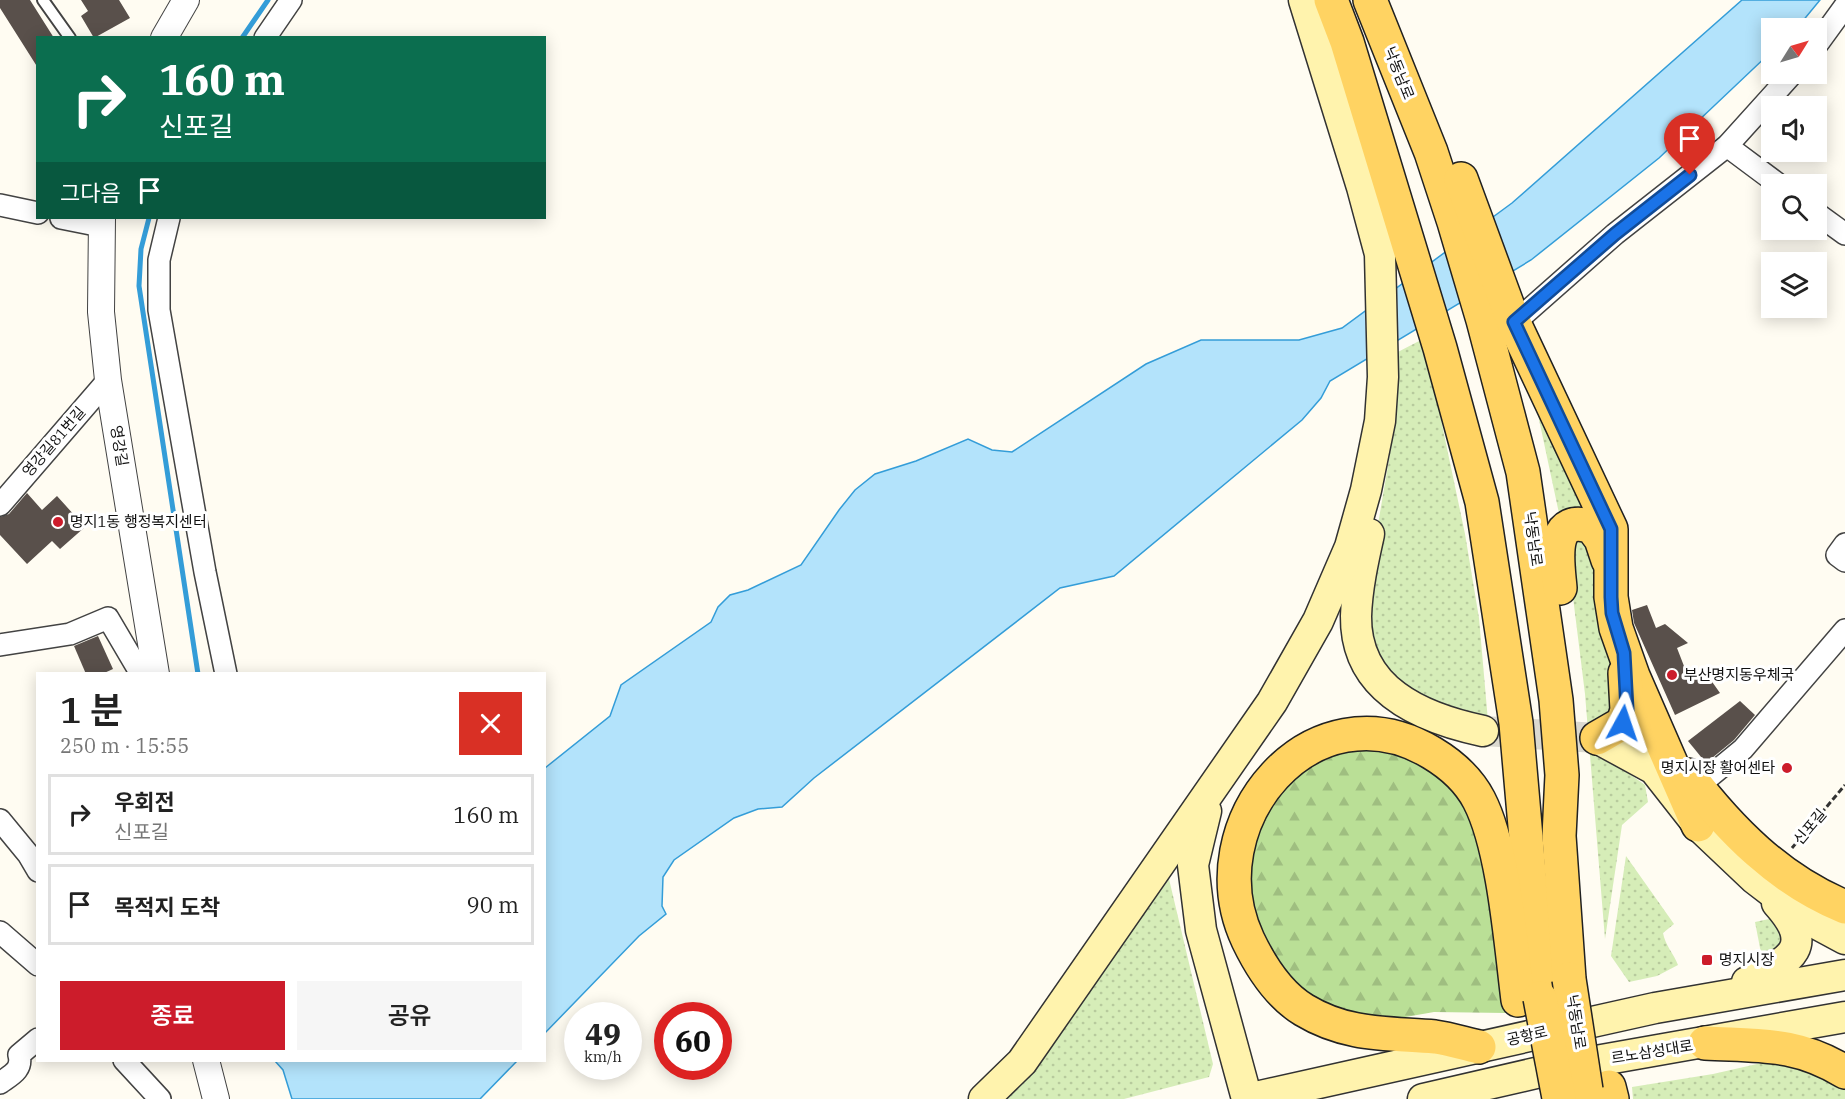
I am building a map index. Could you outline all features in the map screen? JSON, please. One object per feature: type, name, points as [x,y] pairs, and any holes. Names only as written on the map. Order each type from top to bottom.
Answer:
[{"type":"main road","points":[[984,1099],[1022,1062],[1209,796],[1272,702],[1318,621],[1350,547],[1372,463],[1383,376],[1394,249],[1362,187],[1304,0]]},
{"type":"main road","name":"낙동남로","points":[[1331,0],[1347,42],[1394,249],[1440,348],[1482,502],[1510,675],[1529,999],[1586,1095]]},
{"type":"main road","name":"낙동남로","points":[[1370,0],[1431,152],[1464,218],[1502,316],[1556,700],[1562,775],[1559,836],[1579,978],[1586,1095]]},
{"type":"main road","points":[[1381,0],[1395,23],[1464,218]]},
{"type":"main road","points":[[1502,316],[1611,529],[1612,613],[1624,653],[1698,825]]},
{"type":"main road","points":[[1372,463],[1375,505],[1362,569],[1357,610],[1362,653],[1389,692],[1416,710],[1445,723],[1483,730]]},
{"type":"main road","points":[[1556,700],[1569,665],[1556,550],[1562,534],[1574,526],[1592,527],[1601,539],[1612,573]]},
{"type":"main road","points":[[1597,738],[1621,726],[1625,718],[1624,653]]},
{"type":"main road","points":[[1479,1047],[1438,1038],[1367,1034],[1335,1025],[1302,1009],[1276,985],[1256,957],[1242,927],[1235,899],[1235,858],[1241,830],[1251,806],[1266,782],[1284,765],[1311,748],[1338,738],[1367,734],[1394,737],[1420,746],[1461,774],[1479,800],[1488,823],[1529,999],[1537,1099]]},
{"type":"main road","points":[[1597,738],[1654,769],[1698,825],[1766,873],[1845,907]]},
{"type":"main road","points":[[1662,740],[1796,911],[1845,939]]},
{"type":"main road","points":[[1209,796],[1193,865],[1201,930],[1247,1099]]},
{"type":"main road","points":[[1723,994],[1785,962],[1796,945],[1797,938],[1789,916],[1766,873]]},
{"type":"main road","name":"공항로","points":[[1247,1099],[1723,994],[1845,975]]},
{"type":"main road","points":[[1705,1043],[1845,1017]]},
{"type":"main road","points":[[1705,1043],[1792,1048],[1828,1061],[1845,1072]]},
{"type":"main road","name":"르노삼성대로","points":[[1423,1099],[1562,1066],[1705,1043]]},
{"type":"street","points":[[165,36],[186,0]]},
{"type":"street","points":[[266,36],[291,0]]},
{"type":"street","points":[[1827,31],[1845,6]]},
{"type":"street","points":[[1502,316],[1615,234],[1727,146],[1783,84]]},
{"type":"street","points":[[1727,146],[1765,174]]},
{"type":"street","points":[[0,205],[36,213]]},
{"type":"street","points":[[71,219],[101,222]]},
{"type":"street","points":[[169,219],[159,260],[159,310],[205,572],[226,672]]},
{"type":"street","points":[[1827,221],[1845,234]]},
{"type":"street","name":"영강길","points":[[101,222],[101,312],[108,380],[156,672]]},
{"type":"street","name":"영강길81번길","points":[[0,504],[108,380]]},
{"type":"street","points":[[1845,544],[1837,555],[1845,561]]},
{"type":"street","points":[[0,645],[70,634],[108,618],[140,672]]},
{"type":"street","points":[[1698,787],[1743,749],[1845,630]]},
{"type":"street","points":[[3,831],[28,854],[36,868]]},
{"type":"street","points":[[0,932],[36,963]]},
{"type":"street","points":[[0,1083],[17,1070],[20,1066],[19,1055],[36,1041]]},
{"type":"street","points":[[126,1062],[160,1099]]},
{"type":"street","points":[[207,1062],[216,1099]]},
{"type":"lane","points":[[43,0],[69,36]]},
{"type":"path","name":"신포길","points":[[1766,873],[1845,785]]},
{"type":"green space","points":[[1421,340],[1428,358],[1465,534],[1479,618],[1488,721],[1437,711],[1384,673],[1369,639],[1370,571],[1390,454],[1394,402],[1394,354]]},
{"type":"green space","points":[[1531,382],[1598,512],[1560,518]]},
{"type":"green space","points":[[1574,539],[1590,542],[1623,704],[1593,748],[1645,785],[1648,802],[1622,825],[1605,939],[1585,694],[1568,557]]},
{"type":"green space","points":[[1394,746],[1459,787],[1490,864],[1506,1013],[1434,1012],[1383,1021],[1365,1020],[1312,1000],[1285,977],[1249,914],[1245,894],[1257,820],[1317,752]]},
{"type":"green space","points":[[1626,856],[1674,924],[1663,933],[1678,965],[1657,976],[1629,982],[1611,956]]},
{"type":"green space","points":[[1169,879],[1213,1064],[1209,1077],[1124,1099],[1005,1099],[1024,1079]]},
{"type":"green space","points":[[1775,920],[1788,937],[1772,953],[1761,953],[1755,922]]},
{"type":"green space","points":[[1783,1058],[1845,1085],[1845,1099],[1633,1099],[1632,1087],[1713,1074]]},
{"type":"water","points":[[1742,0],[1820,0],[1805,18],[1761,18],[1761,61],[1659,158],[1531,260],[1330,381],[1321,398],[1302,420],[1114,576],[1060,588],[814,778],[782,807],[758,809],[734,818],[674,860],[663,877],[662,906],[666,914],[639,936],[575,1002],[564,1002],[564,1013],[546,1032],[546,767],[610,716],[621,685],[711,622],[718,607],[730,595],[748,590],[801,565],[855,490],[875,474],[916,461],[968,439],[992,450],[1012,452],[1146,364],[1201,340],[1299,340],[1342,328],[1512,203]]},
{"type":"water","points":[[276,1062],[516,1062],[480,1099],[292,1099],[283,1070]]},
{"type":"building","points":[[0,0],[30,0],[53,36],[36,36],[36,65],[0,8]]},
{"type":"building","points":[[81,0],[119,0],[130,18],[98,36],[93,36],[81,16],[88,11]]},
{"type":"building","points":[[27,493],[42,510],[57,496],[85,527],[60,549],[52,541],[27,564],[0,535],[0,517],[9,514]]},
{"type":"building","points":[[1647,605],[1656,628],[1665,624],[1688,643],[1677,648],[1689,679],[1703,669],[1720,693],[1675,715],[1634,623],[1632,610]]},
{"type":"building","points":[[98,636],[113,669],[106,672],[85,672],[74,646]]},
{"type":"building","points":[[1740,701],[1755,715],[1734,740],[1706,763],[1688,741]]},
{"type":"waterway","points":[[243,36],[268,0]]},
{"type":"waterway","points":[[149,219],[141,249],[139,286],[198,672]]},
{"type":"tunnel","points":[[1483,731],[1597,738]]},
{"type":"place","name":"명지1동 행정복지센터","points":[[58,522]]},
{"type":"place","name":"부산명지동우체국","points":[[1672,675]]},
{"type":"place","name":"명지시장 활어센타","points":[[1787,768]]},
{"type":"place","name":"명지시장","points":[[1707,960]]},
{"type":"route","points":[[1623,723],[1627,710],[1624,653],[1612,613],[1613,544],[1611,529],[1514,322],[1615,234],[1690,175]]}]
